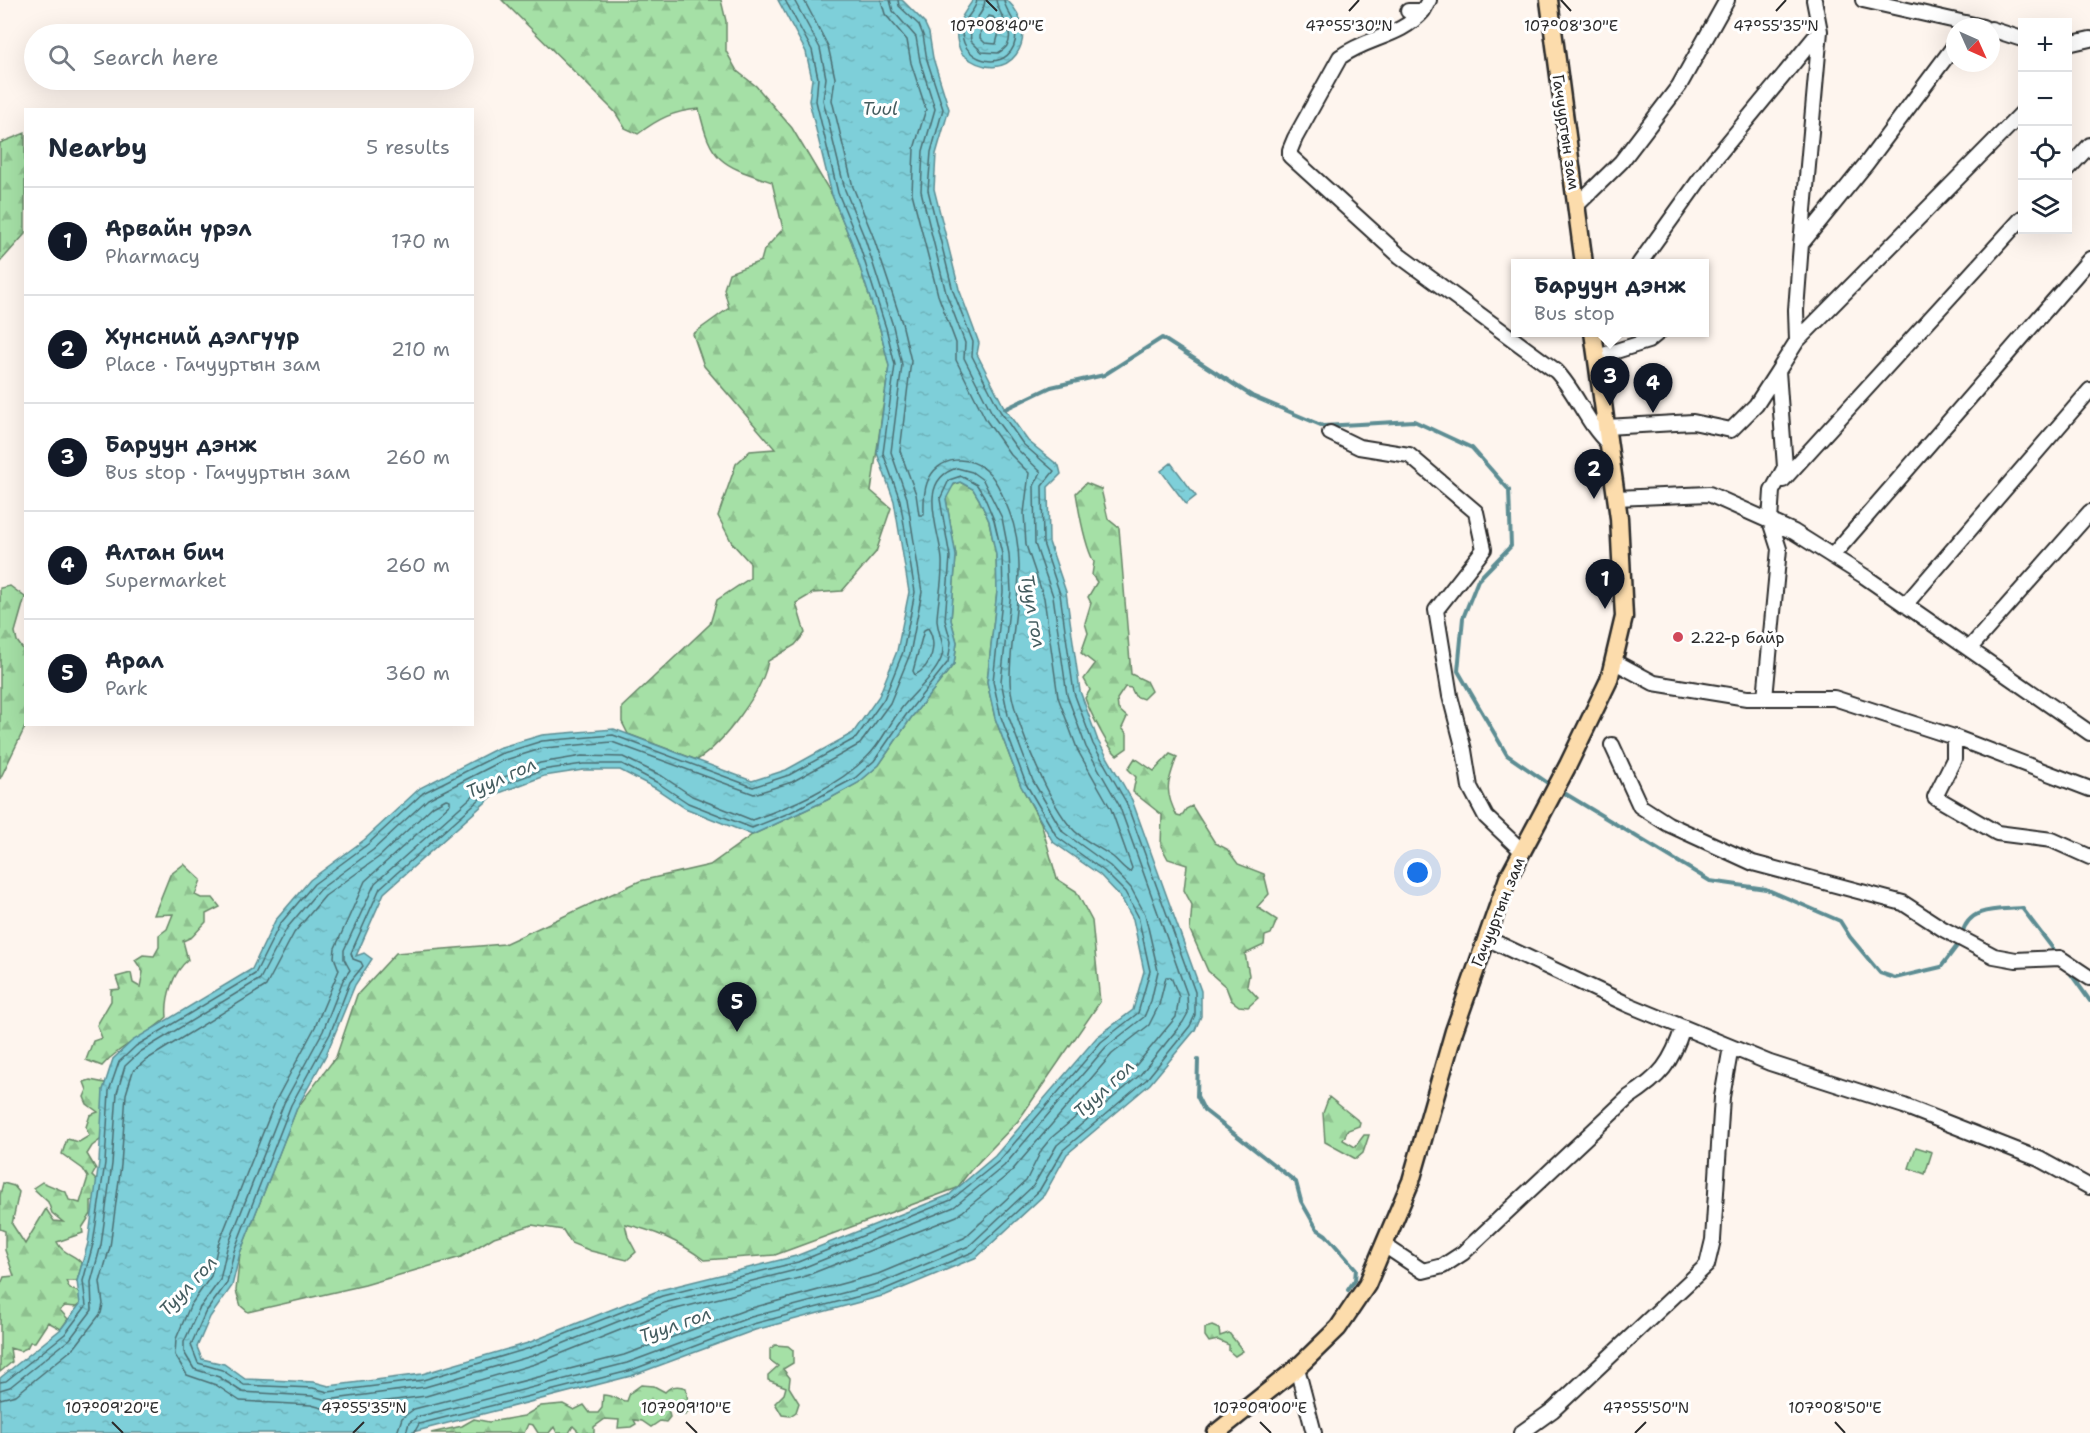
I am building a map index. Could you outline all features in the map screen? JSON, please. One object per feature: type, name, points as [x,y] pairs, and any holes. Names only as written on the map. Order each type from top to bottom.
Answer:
[{"type":"main road","name":"Гачууртын зам","points":[[1549,0],[1583,259]]},
{"type":"main road","name":"Гачууртын зам","points":[[1216,1433],[1297,1368],[1338,1328],[1367,1285],[1411,1181],[1454,1031],[1508,878],[1568,765],[1609,680],[1624,617],[1616,498],[1594,337]]},
{"type":"street","points":[[1576,206],[1621,162],[1672,96],[1727,0]]},
{"type":"street","points":[[1797,341],[1796,310],[1820,30],[1814,0]]},
{"type":"street","points":[[1863,0],[1946,19]]},
{"type":"street","points":[[1408,11],[1412,13],[1426,6]]},
{"type":"street","points":[[1426,6],[1412,23],[1398,32],[1352,48],[1340,57],[1295,138],[1290,156],[1400,256],[1556,372],[1568,384],[1590,422],[1607,436],[1693,422],[1731,430],[1756,405],[1797,341],[2018,117]]},
{"type":"street","points":[[1643,259],[1713,161],[1820,30]]},
{"type":"street","points":[[2000,32],[2018,38]]},
{"type":"street","points":[[2072,43],[2090,39]]},
{"type":"street","points":[[1801,244],[1866,164],[1946,57]]},
{"type":"street","points":[[2072,164],[2090,145]]},
{"type":"street","points":[[1772,491],[2018,222]]},
{"type":"street","points":[[1832,556],[2090,259]]},
{"type":"street","points":[[1597,357],[1648,341],[1654,337]]},
{"type":"street","points":[[1765,698],[1779,549],[1770,521],[1772,491],[1785,467],[1778,371]]},
{"type":"street","points":[[1905,605],[2090,390]]},
{"type":"street","points":[[1330,433],[1359,447],[1409,454],[1476,512],[1484,549],[1437,610],[1450,696],[1464,750],[1470,787],[1486,818],[1522,851]]},
{"type":"street","points":[[1616,498],[1709,494],[1770,521],[1832,556],[2090,733]]},
{"type":"street","points":[[1969,649],[2090,512]]},
{"type":"street","points":[[1614,662],[1654,683],[1747,698],[1834,698],[1954,737],[2090,789]]},
{"type":"street","points":[[1954,737],[1954,759],[1935,797],[1997,833],[2052,840],[2090,857]]},
{"type":"street","points":[[1612,745],[1640,806],[1668,824],[1753,863],[1903,903],[1953,935],[1994,956],[2016,960],[2060,958],[2090,978]]},
{"type":"street","points":[[1486,938],[1629,1005],[1770,1063],[1904,1106],[2039,1159],[2090,1187]]},
{"type":"street","points":[[1384,1245],[1423,1271],[1443,1266],[1463,1253],[1629,1097],[1656,1078],[1670,1062],[1683,1027]]},
{"type":"street","points":[[1522,1433],[1553,1410],[1707,1264],[1713,1240],[1722,1096],[1731,1047]]},
{"type":"street","points":[[1297,1368],[1314,1433]]},
{"type":"green space","points":[[502,0],[721,0],[726,21],[726,51],[737,71],[756,86],[792,128],[832,195],[852,243],[880,329],[889,366],[871,491],[891,508],[876,552],[842,591],[813,593],[796,603],[805,633],[795,645],[768,661],[758,687],[730,730],[697,760],[628,734],[622,722],[622,707],[710,624],[717,600],[750,578],[750,563],[732,543],[718,516],[736,464],[750,451],[775,449],[704,366],[693,334],[729,308],[724,289],[729,273],[761,261],[764,250],[783,229],[772,182],[741,171],[721,159],[708,141],[699,109],[666,117],[638,134],[625,128],[615,112]]},
{"type":"green space","points":[[24,133],[24,235],[0,262],[0,143]]},
{"type":"green space","points":[[960,482],[973,489],[979,499],[989,521],[996,555],[997,591],[987,682],[995,718],[1021,786],[1041,823],[1057,879],[1076,891],[1092,921],[1100,1002],[1018,1121],[970,1171],[957,1188],[775,1255],[704,1260],[666,1238],[625,1224],[628,1237],[636,1252],[627,1260],[591,1251],[571,1243],[563,1230],[532,1225],[494,1237],[461,1257],[365,1285],[248,1312],[241,1306],[236,1291],[240,1253],[297,1108],[336,1057],[357,995],[396,953],[504,944],[640,881],[710,865],[752,835],[858,783],[879,765],[911,718],[954,664],[957,642],[951,620],[956,556],[946,499],[950,488]]},
{"type":"green space","points":[[1086,483],[1101,489],[1108,519],[1119,528],[1131,674],[1146,681],[1151,691],[1143,699],[1135,696],[1131,688],[1125,687],[1117,699],[1118,709],[1127,717],[1122,728],[1127,734],[1127,748],[1117,755],[1104,737],[1085,698],[1090,690],[1084,679],[1095,664],[1081,653],[1088,633],[1085,623],[1091,603],[1088,597],[1097,582],[1092,575],[1094,562],[1085,538],[1076,493]]},
{"type":"green space","points":[[10,586],[24,596],[15,632],[17,641],[24,651],[26,726],[0,779],[0,588]]},
{"type":"green space","points":[[1170,754],[1177,757],[1168,787],[1170,800],[1177,816],[1181,817],[1186,809],[1192,806],[1215,843],[1227,849],[1238,864],[1264,874],[1269,894],[1257,907],[1277,920],[1271,934],[1265,936],[1264,945],[1245,954],[1249,975],[1247,986],[1258,998],[1248,1007],[1239,1006],[1231,1000],[1226,987],[1208,971],[1190,930],[1192,905],[1184,890],[1187,865],[1168,859],[1161,846],[1162,815],[1133,792],[1136,777],[1128,769],[1135,758],[1154,771]]},
{"type":"green space","points":[[184,864],[201,880],[195,895],[201,898],[213,898],[220,907],[206,914],[206,922],[192,937],[183,941],[188,960],[178,971],[171,986],[167,1002],[167,1017],[109,1058],[102,1066],[86,1060],[93,1041],[102,1038],[97,1025],[111,1001],[111,990],[120,989],[116,977],[131,973],[133,983],[140,987],[143,972],[135,960],[143,955],[154,956],[159,947],[159,935],[167,929],[173,914],[154,915],[170,875]]},
{"type":"green space","points":[[90,1080],[105,1083],[106,1089],[104,1137],[92,1146],[87,1154],[96,1169],[92,1176],[98,1182],[99,1200],[91,1201],[91,1214],[82,1228],[83,1233],[57,1242],[63,1250],[82,1264],[77,1281],[66,1281],[70,1289],[79,1292],[80,1304],[76,1307],[65,1306],[60,1310],[68,1319],[61,1329],[48,1322],[35,1342],[30,1342],[27,1348],[20,1351],[10,1348],[12,1362],[0,1372],[0,1286],[4,1277],[14,1276],[5,1250],[5,1231],[0,1229],[0,1195],[3,1183],[14,1186],[19,1192],[12,1224],[25,1244],[46,1209],[54,1221],[63,1222],[52,1213],[48,1202],[33,1188],[42,1182],[66,1192],[69,1200],[80,1203],[88,1177],[83,1169],[62,1154],[67,1139],[79,1142],[89,1136],[86,1127],[90,1115],[98,1112],[87,1104],[84,1097],[87,1090],[84,1082]]},
{"type":"green space","points":[[1329,1097],[1360,1122],[1359,1126],[1348,1130],[1343,1140],[1355,1147],[1364,1135],[1369,1135],[1363,1153],[1356,1159],[1325,1142],[1323,1113]]},
{"type":"green space","points":[[1916,1147],[1932,1152],[1925,1174],[1909,1168]]},
{"type":"green space","points":[[1212,1326],[1219,1329],[1220,1336],[1229,1333],[1243,1351],[1235,1356],[1229,1351],[1229,1345],[1218,1340],[1209,1342],[1205,1336],[1205,1328]]},
{"type":"green space","points":[[775,1345],[788,1346],[793,1350],[793,1363],[783,1369],[790,1378],[789,1387],[799,1403],[796,1412],[790,1416],[782,1415],[775,1403],[784,1394],[786,1387],[768,1380],[768,1375],[778,1366],[770,1360],[770,1349]]},
{"type":"green space","points":[[641,1385],[654,1386],[665,1392],[675,1386],[686,1388],[689,1410],[685,1415],[676,1415],[671,1404],[667,1405],[670,1417],[666,1422],[660,1421],[651,1427],[642,1421],[634,1420],[636,1424],[631,1427],[618,1428],[619,1420],[605,1419],[594,1427],[594,1433],[580,1433],[573,1426],[569,1433],[557,1433],[554,1427],[549,1433],[538,1433],[533,1425],[528,1424],[524,1433],[431,1433],[462,1426],[474,1419],[489,1422],[524,1416],[541,1406],[563,1404],[574,1410],[584,1405],[590,1413],[598,1413],[602,1408],[603,1395],[627,1401],[630,1393]]},
{"type":"water","points":[[778,0],[902,0],[924,22],[929,33],[933,58],[949,109],[936,154],[934,189],[959,289],[979,343],[977,354],[1005,409],[1028,441],[1059,466],[1061,474],[1048,487],[1049,542],[1066,592],[1080,691],[1098,741],[1132,800],[1201,991],[1201,1016],[1195,1030],[1150,1084],[1067,1154],[1044,1195],[977,1257],[886,1295],[755,1330],[631,1376],[409,1433],[0,1433],[0,1378],[61,1329],[80,1304],[77,1281],[88,1243],[99,1162],[103,1090],[113,1059],[132,1041],[252,969],[275,921],[310,880],[364,840],[420,788],[498,748],[542,735],[614,729],[752,781],[786,770],[853,733],[879,696],[897,651],[909,592],[894,501],[877,453],[889,366],[880,329],[852,243],[832,195],[809,101],[812,79],[806,52]],"holes":[[[960,482],[973,489],[989,521],[996,555],[997,591],[987,682],[995,718],[1021,786],[1053,842],[1100,875],[1120,896],[1133,919],[1144,971],[1133,1010],[1097,1037],[995,1156],[949,1195],[796,1256],[660,1290],[528,1343],[422,1374],[329,1386],[314,1382],[245,1379],[224,1364],[202,1359],[197,1347],[210,1317],[232,1286],[240,1253],[297,1108],[326,1055],[355,985],[372,959],[364,953],[356,956],[384,893],[494,795],[544,776],[583,770],[620,770],[655,788],[685,808],[752,835],[858,783],[879,765],[911,718],[954,664],[957,642],[951,620],[956,556],[946,499],[954,484]]]},
{"type":"water","points":[[973,0],[1007,0],[1018,14],[1022,29],[1022,43],[1016,55],[1006,63],[994,67],[979,64],[962,54],[958,46],[958,25]]},
{"type":"water","points":[[1171,463],[1196,496],[1186,504],[1161,471]]},
{"type":"waterway","points":[[1005,409],[1051,387],[1104,375],[1162,338],[1252,396],[1323,426],[1414,421],[1472,448],[1509,490],[1511,546],[1478,580],[1463,618],[1458,671],[1507,755],[1552,786]]},
{"type":"waterway","points":[[1561,791],[1710,881],[1766,889],[1840,921],[1850,937],[1880,973],[1895,978],[1941,967],[1960,942]]},
{"type":"waterway","points":[[1962,934],[1971,918],[1977,914],[1985,911],[2022,908],[2057,954]]},
{"type":"waterway","points":[[2068,970],[2090,1001]]},
{"type":"waterway","points":[[1198,1060],[1197,1096],[1204,1110],[1296,1182],[1301,1201],[1317,1229],[1326,1235],[1356,1269],[1355,1280],[1348,1290]]},
{"type":"place","name":"Баруун дэнж","points":[[1610,406]]},
{"type":"place","name":"Алтан бич","points":[[1653,413]]},
{"type":"place","name":"Хүнсний дэлгүүр","points":[[1594,499]]},
{"type":"place","name":"Арвайн үрэл","points":[[1605,609]]},
{"type":"place","name":"2.22-р байр","points":[[1678,637]]},
{"type":"place","name":"Арал","points":[[737,1032]]},
{"type":"water label","name":"Tuul","points":[[880,109]]},
{"type":"water label","name":"Туул гол","points":[[1033,611]]},
{"type":"water label","name":"Туул гол","points":[[501,778]]},
{"type":"water label","name":"Туул гол","points":[[1104,1089]]},
{"type":"water label","name":"Туул гол","points":[[188,1286]]},
{"type":"water label","name":"Туул гол","points":[[675,1325]]}]
